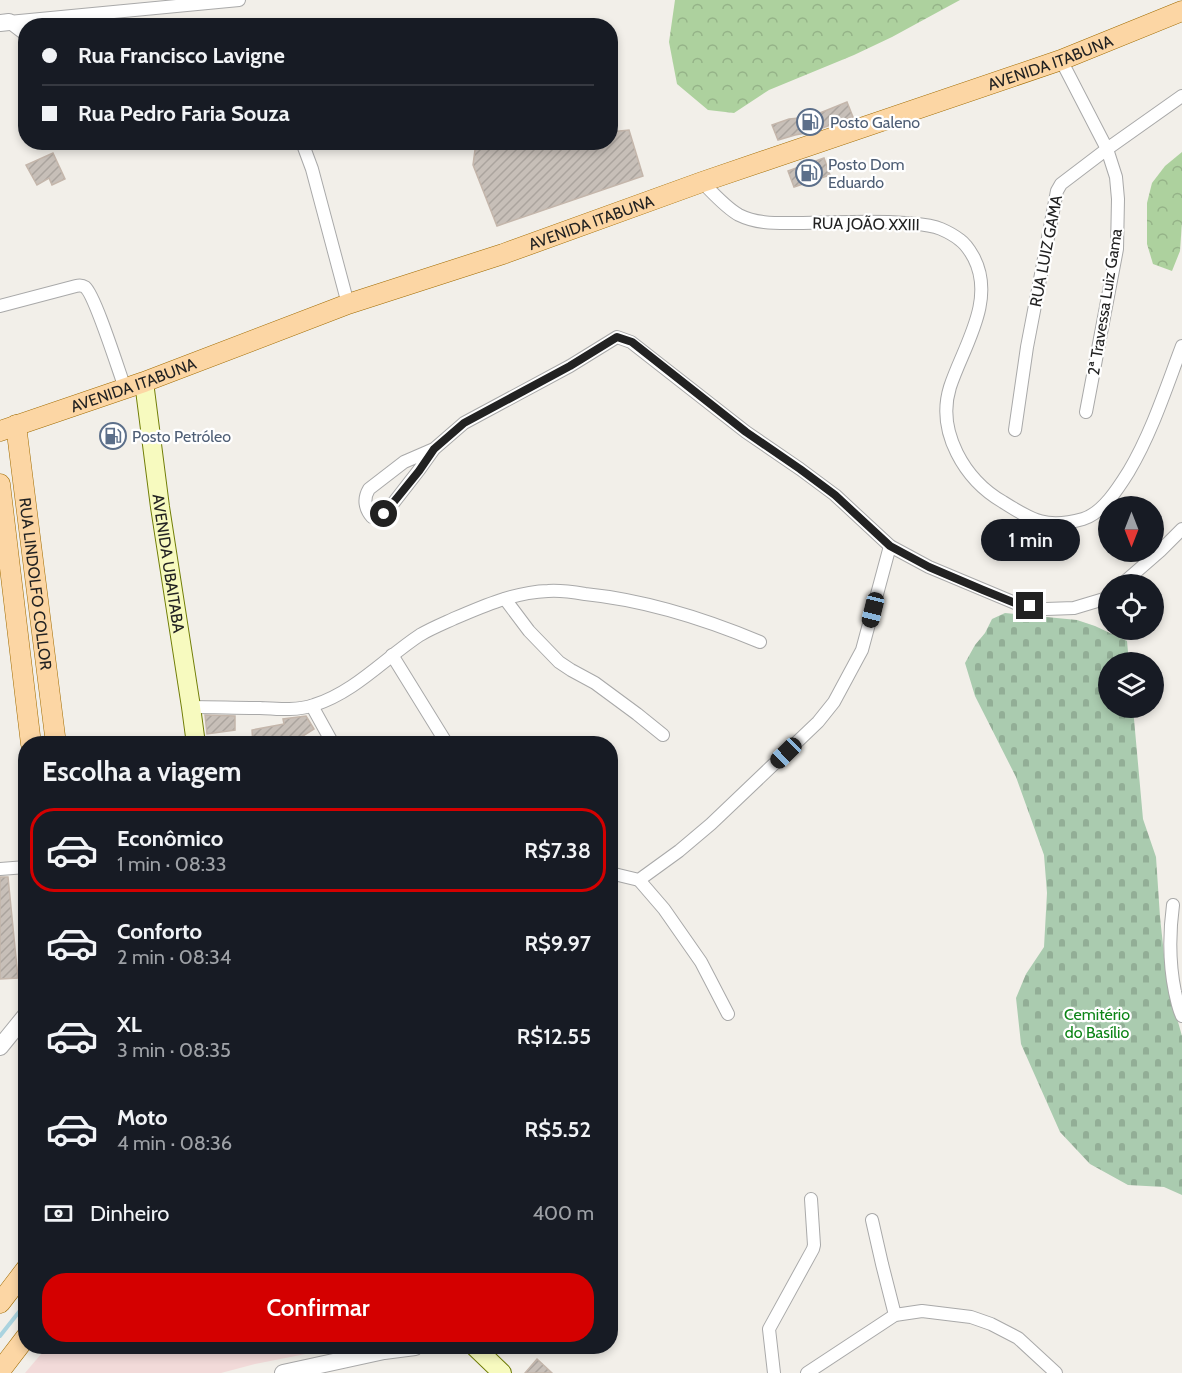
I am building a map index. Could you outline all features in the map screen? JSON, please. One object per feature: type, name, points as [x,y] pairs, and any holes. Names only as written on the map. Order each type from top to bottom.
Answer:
[{"type":"main road","name":"AVENIDA ITABUNA","points":[[8,428],[144,382],[348,304],[503,254],[702,182],[1061,60],[1182,11]]},
{"type":"main road","name":"AVENIDA UBAITABA","points":[[144,382],[160,507],[195,736]]},
{"type":"main road","name":"RUA LINDOLFO COLLOR","points":[[8,428],[55,736]]},
{"type":"main road","name":"RUA LINDOLFO COLLOR","points":[[0,484],[29,736]]},
{"type":"main road","points":[[0,1303],[18,1279]]},
{"type":"main road","points":[[0,1371],[18,1347]]},
{"type":"main road","points":[[482,1354],[502,1373]]},
{"type":"street","points":[[52,18],[239,0]]},
{"type":"street","points":[[4,23],[18,31]]},
{"type":"street","name":"2ª Travessa Luiz Gama","points":[[1061,60],[1107,148],[1116,177],[1119,212],[1117,249],[1086,412]]},
{"type":"street","name":"RUA LUIZ GAMA","points":[[1015,430],[1027,347],[1057,191],[1061,184],[1107,148],[1182,96]]},
{"type":"street","points":[[305,150],[348,304]]},
{"type":"street","name":"RUA JOÃO XXIII","points":[[702,182],[738,214],[760,223],[881,221],[929,225],[952,234],[968,248],[979,268],[982,288],[980,305],[975,326],[950,388],[947,422],[958,457],[968,472],[996,498],[1028,518],[1050,524],[1066,523],[1087,518],[1108,501],[1142,450],[1182,346]]},
{"type":"street","points":[[0,306],[76,286],[81,285],[87,288],[96,306],[125,388]]},
{"type":"street","points":[[434,449],[404,462],[369,489],[365,504],[367,512],[372,517],[377,518],[384,514],[434,449],[464,423],[570,366],[617,337],[632,342],[746,432],[800,469],[890,546],[929,567],[1015,603],[1046,609],[1074,608],[1098,601]]},
{"type":"street","points":[[1134,574],[1182,530]]},
{"type":"street","points":[[639,880],[711,824],[818,722],[834,702],[862,650],[890,546]]},
{"type":"street","points":[[191,707],[285,709],[312,706],[344,691],[421,634],[472,610],[504,599],[549,591],[602,596],[662,609],[728,629],[760,642]]},
{"type":"street","points":[[504,599],[529,631],[559,662],[596,683],[663,735]]},
{"type":"street","points":[[392,655],[442,736]]},
{"type":"street","points":[[312,706],[329,736]]},
{"type":"street","points":[[0,868],[18,867]]},
{"type":"street","points":[[618,875],[639,880],[664,909],[701,962],[728,1014]]},
{"type":"street","points":[[1173,905],[1170,957],[1173,983],[1182,1016]]},
{"type":"street","points":[[0,1047],[18,1025]]},
{"type":"street","points":[[774,1373],[769,1329],[813,1249],[811,1199]]},
{"type":"street","points":[[872,1220],[895,1315]]},
{"type":"street","points":[[807,1373],[895,1315],[922,1311],[971,1317],[991,1324],[1018,1338],[1056,1373]]},
{"type":"street","points":[[282,1373],[364,1354]]},
{"type":"shaded area","points":[[41,1354],[306,1354],[221,1373],[25,1373]]},
{"type":"green space","points":[[675,0],[960,0],[854,55],[769,90],[734,113],[708,110],[677,84],[669,42]]},
{"type":"green space","points":[[1182,152],[1180,251],[1172,271],[1153,264],[1147,244],[1147,203],[1152,183],[1165,166]]},
{"type":"green space","name":"Cemitério do Basílio","points":[[1005,613],[1077,620],[1098,627],[1098,640],[1127,641],[1128,652],[1098,652],[1098,718],[1134,718],[1143,819],[1156,857],[1167,983],[1182,1036],[1182,1195],[1164,1187],[1128,1185],[1090,1164],[1060,1132],[1021,1044],[1016,998],[1026,974],[1044,947],[1047,893],[1044,855],[1016,777],[975,696],[965,663],[992,619]]},
{"type":"building","name":"Posto Galeno","points":[[847,102],[853,117],[811,132],[778,140],[772,125],[789,119],[810,117]]},
{"type":"building","points":[[629,130],[643,176],[497,226],[473,165],[475,150],[618,150],[618,131]]},
{"type":"building","points":[[53,153],[65,179],[52,185],[49,178],[37,185],[26,165]]},
{"type":"building","name":"Posto Dom Eduardo","points":[[824,158],[830,175],[794,187],[788,171]]},
{"type":"building","points":[[205,715],[235,716],[235,730],[207,734]]},
{"type":"building","points":[[306,716],[314,729],[303,736],[252,736],[252,730],[284,724],[283,719]]},
{"type":"building","points":[[0,877],[8,877],[18,978],[0,979]]},
{"type":"building","points":[[537,1359],[552,1373],[525,1373]]},
{"type":"waterway","points":[[0,1336],[18,1313]]},
{"type":"place","name":"Posto Galeno","points":[[810,122]]},
{"type":"place","name":"Posto Dom Eduardo","points":[[809,173]]},
{"type":"place","name":"Posto Petróleo","points":[[113,436]]},
{"type":"route","points":[[384,514],[434,449],[464,423],[570,366],[617,337],[632,342],[746,432],[835,495],[890,546],[929,567],[1015,603],[1030,606]]}]
